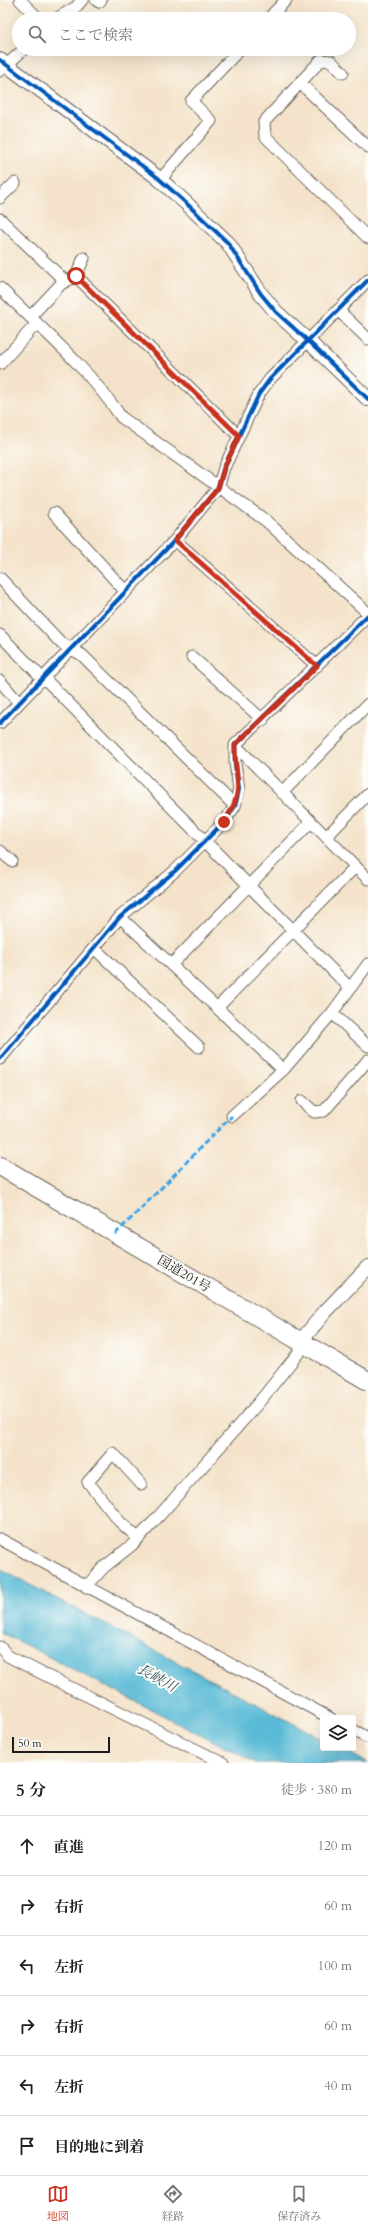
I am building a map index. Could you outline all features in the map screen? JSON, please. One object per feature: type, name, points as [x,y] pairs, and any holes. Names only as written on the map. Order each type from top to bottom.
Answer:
[{"type":"highway","name":"国道201号","points":[[0,1166],[368,1381]]},
{"type":"street","points":[[20,0],[32,12]]},
{"type":"street","points":[[68,12],[76,7],[82,0]]},
{"type":"street","points":[[96,0],[99,2],[101,0]]},
{"type":"street","points":[[275,12],[286,0]]},
{"type":"street","points":[[15,56],[2,66],[160,180],[228,243],[271,306],[368,399]]},
{"type":"street","points":[[160,180],[210,121],[190,101],[233,56]]},
{"type":"street","points":[[343,73],[331,61],[321,60],[264,122],[265,136],[368,238]]},
{"type":"street","points":[[300,83],[368,147]]},
{"type":"street","points":[[0,198],[15,183]]},
{"type":"street","points":[[0,219],[65,281]]},
{"type":"street","points":[[0,364],[65,281],[76,276],[84,258]]},
{"type":"street","points":[[76,276],[239,436]]},
{"type":"street","points":[[0,723],[175,540],[218,488],[224,468],[259,394],[270,379],[368,280]]},
{"type":"street","points":[[0,288],[81,368],[110,400],[121,417],[218,488],[266,520],[368,614],[263,720],[235,745],[234,762],[239,789],[235,806],[224,822],[175,871],[120,917],[0,1059]]},
{"type":"street","points":[[338,310],[368,339]]},
{"type":"street","points":[[54,513],[126,592]]},
{"type":"street","points":[[175,540],[317,666]]},
{"type":"street","points":[[0,578],[61,643],[82,654],[235,806]]},
{"type":"street","points":[[0,636],[206,841],[292,931],[346,984]]},
{"type":"street","points":[[192,657],[263,720]]},
{"type":"street","points":[[0,681],[19,703]]},
{"type":"street","points":[[282,793],[368,704]]},
{"type":"street","points":[[235,745],[368,879]]},
{"type":"street","points":[[326,837],[368,794]]},
{"type":"street","points":[[171,965],[311,822]]},
{"type":"street","points":[[0,852],[12,861]]},
{"type":"street","points":[[217,1008],[355,867]]},
{"type":"street","points":[[120,917],[278,1065]]},
{"type":"street","points":[[94,948],[199,1047]]},
{"type":"street","points":[[232,1116],[284,1069],[332,1012],[368,964]]},
{"type":"street","points":[[332,1012],[368,1046]]},
{"type":"street","points":[[302,1101],[314,1112],[324,1111],[368,1060]]},
{"type":"street","points":[[86,1587],[102,1568],[138,1538],[260,1401],[300,1351],[300,1342],[325,1312],[368,1267]]},
{"type":"street","points":[[138,1538],[120,1522],[88,1482],[113,1454],[141,1484]]},
{"type":"street","points":[[0,1540],[324,1715]]},
{"type":"street","points":[[0,1647],[8,1656],[223,1763]]},
{"type":"street","points":[[356,1732],[368,1738]]},
{"type":"water","name":"長峡川","points":[[0,1569],[320,1737],[320,1751],[346,1751],[368,1763],[256,1763],[0,1632]]},
{"type":"marked path","points":[[115,1234],[232,1116]]},
{"type":"cycle path","points":[[0,60],[157,177],[186,203],[228,243],[261,294],[276,312],[368,399]]},
{"type":"cycle path","points":[[0,723],[175,540],[218,488],[224,468],[259,394],[270,379],[368,280]]},
{"type":"cycle path","points":[[0,1059],[120,917],[175,871],[224,822],[235,806],[239,789],[235,763],[235,745],[368,615]]},
{"type":"route","points":[[76,276],[122,324],[136,335],[239,436],[224,468],[218,488],[175,540],[317,666],[263,720],[235,745],[234,762],[239,789],[235,806],[224,822]]}]
